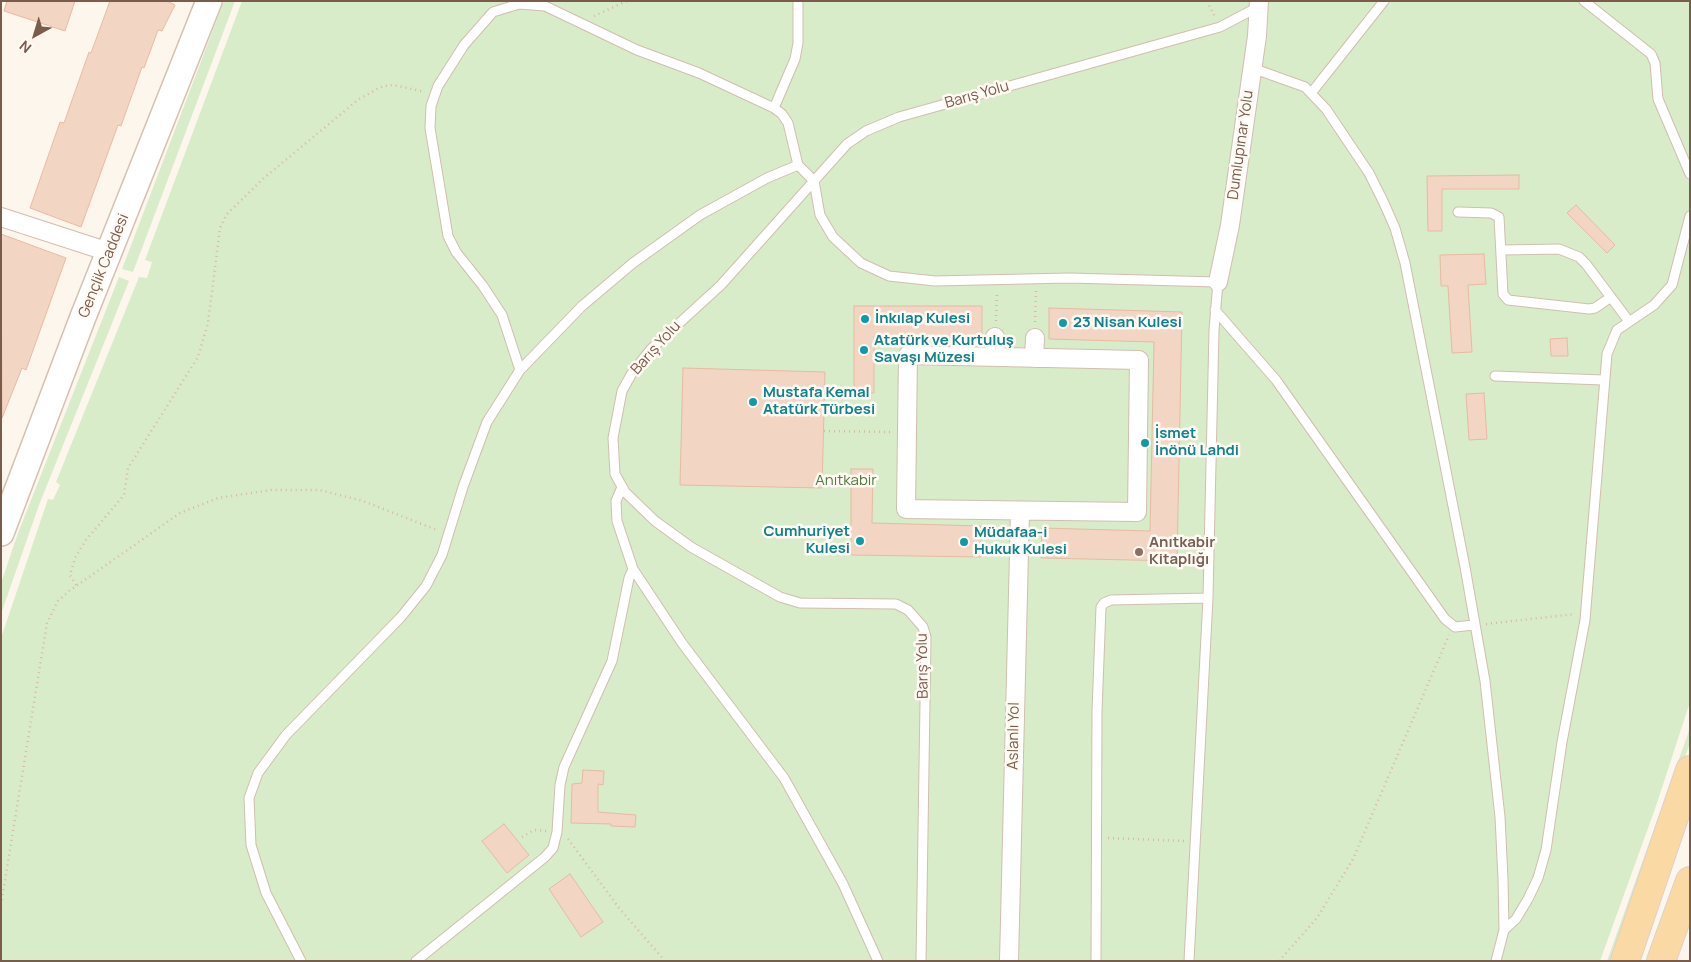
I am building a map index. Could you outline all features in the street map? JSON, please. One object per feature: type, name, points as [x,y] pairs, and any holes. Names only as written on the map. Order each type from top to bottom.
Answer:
[{"type":"main road","name":"Gençlik Caddesi","points":[[1,533],[8,492],[109,252],[209,1]]},
{"type":"main road","points":[[1625,961],[1690,770]]},
{"type":"main road","points":[[1661,961],[1690,881]]},
{"type":"street","name":"Dumlupınar Yolu","points":[[1218,282],[1230,225],[1252,68],[1257,3]]},
{"type":"street","points":[[1,218],[109,252]]},
{"type":"street","points":[[994,357],[995,337]]},
{"type":"street","points":[[1034,358],[1035,338]]},
{"type":"street","points":[[908,355],[1034,358],[1140,360],[1138,512],[906,509],[899,432],[908,355]]},
{"type":"street","name":"Aslanlı Yol","points":[[1009,961],[1020,510]]},
{"type":"lane","points":[[774,108],[795,59],[798,37],[798,1]]},
{"type":"lane","points":[[1312,92],[1384,1]]},
{"type":"lane","points":[[1584,1],[1651,54],[1655,63],[1658,99],[1690,174]]},
{"type":"lane","name":"Barış Yolu","points":[[920,961],[926,637],[923,627],[908,610],[896,604],[808,603],[780,597],[678,539],[655,521],[622,487],[614,470],[613,438],[618,402],[632,373],[666,334],[725,280],[847,144],[866,131],[899,116],[1220,27],[1257,3]]},
{"type":"lane","points":[[520,370],[502,315],[488,293],[456,252],[448,236],[430,128],[433,96],[464,45],[483,21],[496,10],[511,5],[536,4],[584,24],[637,50],[699,73],[774,108],[782,114],[788,123],[798,165],[814,181],[820,215],[828,230],[842,248],[866,267],[881,274],[907,279],[1218,282],[1215,310],[1208,598],[1189,961]]},
{"type":"lane","points":[[1252,68],[1293,82],[1312,92],[1343,132],[1368,173],[1395,228],[1415,304],[1465,567],[1484,681],[1500,817],[1504,930],[1496,961]]},
{"type":"lane","points":[[300,961],[276,915],[256,862],[249,830],[249,798],[252,786],[262,766],[280,741],[416,600],[434,572],[449,534],[462,487],[486,422],[520,370],[582,306],[633,263],[700,215],[767,178],[798,165]]},
{"type":"lane","points":[[1458,212],[1491,213],[1499,217],[1503,294],[1512,302],[1589,309],[1595,308],[1611,297]]},
{"type":"lane","points":[[1504,930],[1516,919],[1528,899],[1538,878],[1546,850],[1562,742],[1586,613],[1603,380],[1611,341],[1617,330],[1628,320],[1654,305],[1672,285],[1690,216]]},
{"type":"lane","points":[[1502,250],[1560,249],[1569,252],[1586,264],[1628,320]]},
{"type":"lane","points":[[1215,310],[1276,380],[1445,619],[1452,627],[1474,625]]},
{"type":"lane","points":[[1495,376],[1603,380]]},
{"type":"lane","points":[[622,487],[616,501],[617,515],[622,538],[633,569],[664,618],[793,793],[843,884],[878,961]]},
{"type":"lane","points":[[416,961],[545,857],[553,848],[557,832],[560,785],[564,767],[612,661],[629,578],[633,569]]},
{"type":"lane","points":[[1096,961],[1097,712],[1101,607],[1104,603],[1111,600],[1208,598]]},
{"type":"path","points":[[584,24],[591,18],[627,1]]},
{"type":"path","points":[[1207,1],[1220,27]]},
{"type":"path","points":[[76,586],[70,575],[74,558],[86,540],[124,495],[128,468],[198,357],[208,323],[220,228],[227,214],[271,171],[359,99],[383,86],[394,85],[415,88],[433,96]]},
{"type":"path","points":[[1035,308],[1036,279]]},
{"type":"path","points":[[997,280],[997,307]]},
{"type":"path","points":[[824,431],[899,432]]},
{"type":"path","points":[[1,905],[47,623],[58,601],[76,586],[190,508],[218,498],[270,490],[312,490],[342,495],[363,501],[449,534]]},
{"type":"path","points":[[1474,625],[1586,613]]},
{"type":"path","points":[[1279,961],[1317,918],[1353,859],[1452,627]]},
{"type":"path","points":[[522,837],[538,830],[557,832],[568,839],[624,916],[664,961]]},
{"type":"path","points":[[1097,838],[1196,842]]},
{"type":"green space","points":[[224,1],[235,1],[133,272],[122,269]]},
{"type":"green space","name":"Anıtkabir","points":[[242,1],[1690,1],[1690,702],[1656,806],[1600,961],[1,961],[1,638],[48,499],[53,500],[60,485],[56,482],[139,277],[147,278],[152,262],[145,260]]},
{"type":"green space","points":[[119,277],[129,281],[39,505],[1,614],[1,583],[18,533]]},
{"type":"green space","points":[[1690,728],[1690,743],[1612,961],[1607,961]]},
{"type":"building","points":[[7,1],[75,1],[65,31],[4,11]]},
{"type":"building","points":[[110,1],[167,1],[175,5],[162,31],[158,30],[144,68],[142,67],[121,126],[118,125],[81,227],[30,208],[60,122],[64,123],[89,52],[91,53]]},
{"type":"building","points":[[1519,175],[1519,189],[1442,189],[1442,231],[1428,231],[1427,176]]},
{"type":"building","points":[[1576,205],[1615,245],[1607,253],[1567,213]]},
{"type":"building","points":[[1,234],[66,258],[26,370],[22,368],[2,418]]},
{"type":"building","points":[[1484,254],[1486,284],[1468,285],[1472,352],[1452,353],[1448,286],[1441,286],[1440,255]]},
{"type":"building","name":"Atatürk ve Kurtuluş Savaşı Müzesi","points":[[854,306],[982,306],[982,338],[874,336],[874,393],[854,393]]},
{"type":"building","points":[[1049,308],[1182,312],[1177,561],[1041,558],[1042,528],[1150,531],[1154,342],[1049,339]]},
{"type":"building","points":[[1567,338],[1568,356],[1551,356],[1550,339]]},
{"type":"building","name":"Mustafa Kemal Atatürk Türbesi","points":[[683,368],[825,372],[822,488],[680,485]]},
{"type":"building","points":[[1484,393],[1487,439],[1469,440],[1466,394]]},
{"type":"building","points":[[851,469],[873,469],[872,523],[981,526],[981,557],[851,555]]},
{"type":"building","points":[[583,770],[604,771],[603,785],[598,784],[598,812],[636,815],[635,827],[571,823],[572,784],[582,783]]},
{"type":"building","points":[[504,824],[529,855],[507,873],[482,841]]},
{"type":"building","points":[[570,874],[603,922],[581,937],[549,889]]},
{"type":"place","name":"İnkılap Kulesi","points":[[865,319]]},
{"type":"place","name":"23 Nisan Kulesi","points":[[1063,323]]},
{"type":"place","name":"Atatürk ve Kurtuluş Savaşı Müzesi","points":[[864,350]]},
{"type":"place","name":"Mustafa Kemal Atatürk Türbesi","points":[[753,402]]},
{"type":"place","name":"İsmet İnönü Lahdi","points":[[1145,443]]},
{"type":"place","name":"Cumhuriyet Kulesi","points":[[860,541]]},
{"type":"place","name":"Müdafaa-i Hukuk Kulesi","points":[[964,542]]},
{"type":"place","name":"Anıtkabir Kitaplığı","points":[[1139,552]]}]
